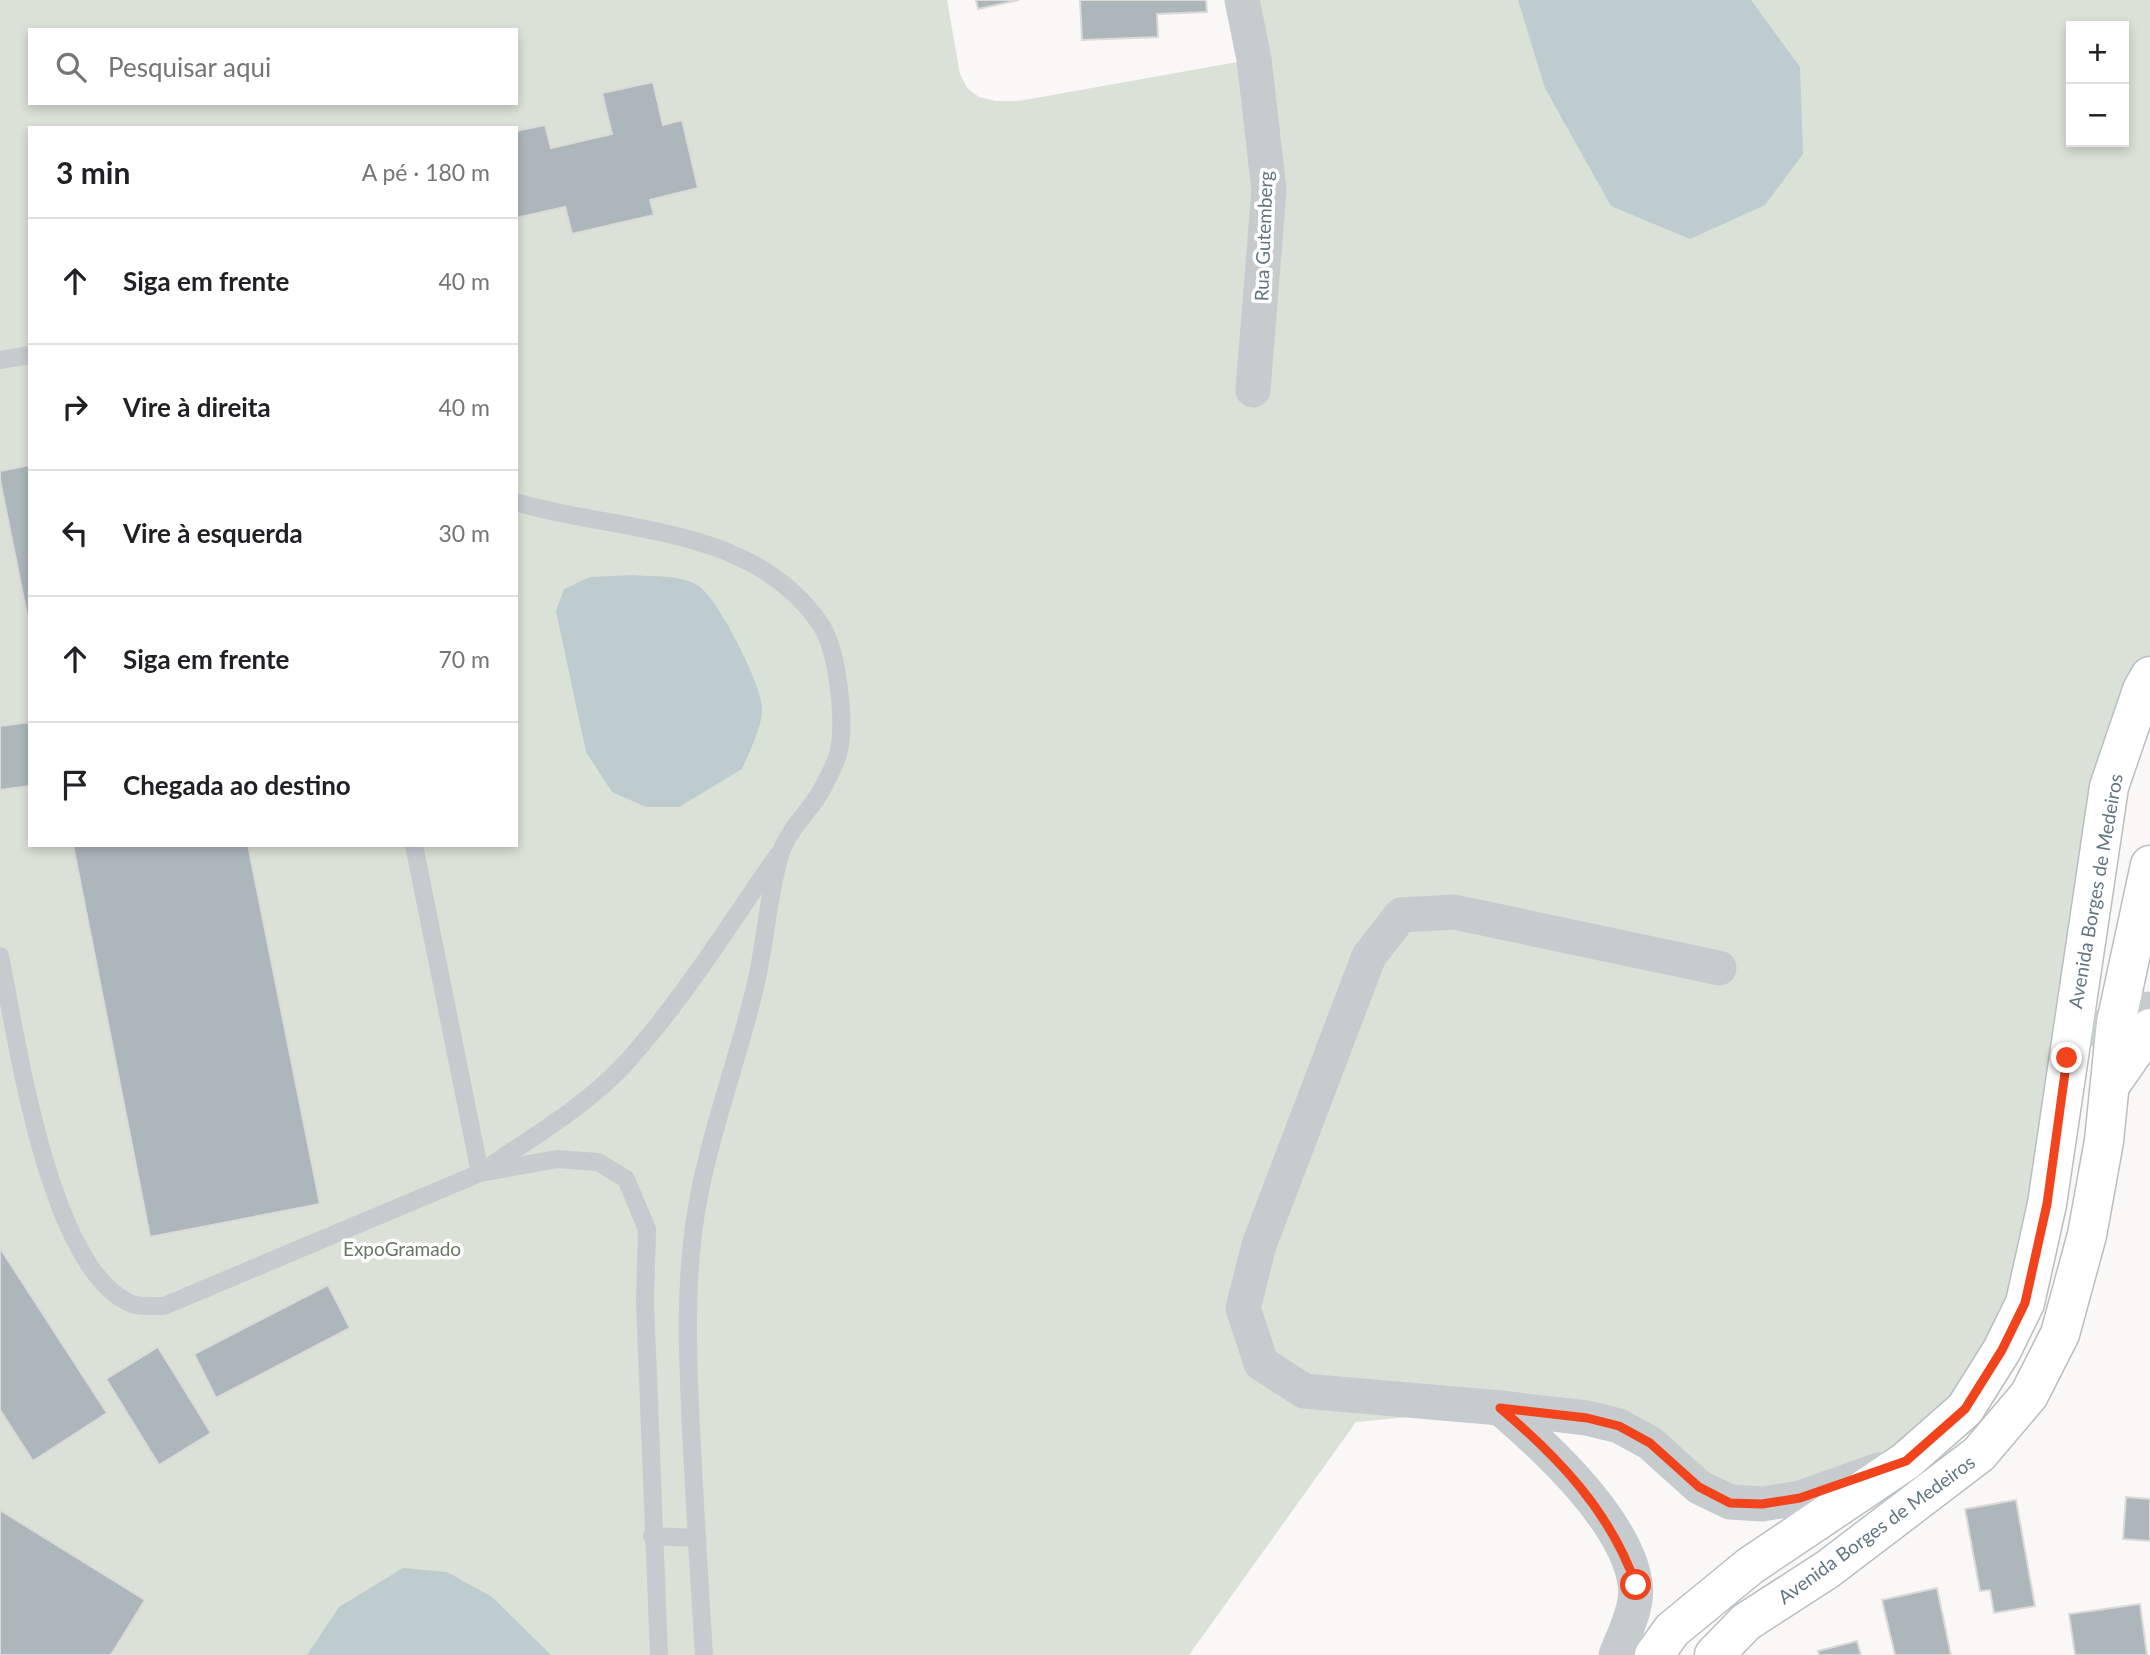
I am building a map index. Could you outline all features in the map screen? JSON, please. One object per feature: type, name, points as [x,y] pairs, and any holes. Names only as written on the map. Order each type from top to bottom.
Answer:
[{"type":"main road","name":"Avenida Borges de Medeiros","points":[[1654,1655],[1672,1630],[1750,1566],[1906,1461],[1965,1409],[2002,1350],[2025,1303],[2047,1204],[2109,787],[2142,690],[2150,676]]},
{"type":"main road","name":"Avenida Borges de Medeiros","points":[[1714,1655],[1746,1622],[1828,1569],[1979,1454],[2029,1395],[2060,1334],[2087,1234],[2104,1141],[2133,1034],[2127,961],[2150,865]]},
{"type":"street","name":"Rua Gutemberg","points":[[1242,0],[1254,59],[1269,190],[1253,390]]},
{"type":"street","points":[[1720,968],[1454,912],[1401,915],[1368,956],[1259,1245],[1243,1308],[1261,1363],[1304,1391],[1500,1408],[1587,1418],[1619,1426],[1650,1443],[1699,1487],[1730,1503],[1762,1504],[1800,1498],[1906,1461]]},
{"type":"street","points":[[2069,1044],[2097,1029],[2133,1034]]},
{"type":"street","points":[[1500,1408],[1548,1449],[1599,1510],[1624,1551],[1636,1585],[1630,1620],[1616,1655]]},
{"type":"lane","points":[[0,360],[28,355]]},
{"type":"lane","points":[[0,956],[42,1159],[80,1251],[106,1286],[132,1304],[164,1306],[480,1173],[555,1124],[621,1068],[663,1018],[821,791],[838,755],[841,721],[831,648],[822,626],[799,600],[771,576],[721,548],[653,530],[544,511],[518,503]]},
{"type":"lane","points":[[414,847],[480,1173]]},
{"type":"lane","points":[[705,1655],[696,1538],[686,1329],[693,1233],[704,1174],[756,983],[782,849]]},
{"type":"lane","points":[[480,1173],[557,1159],[598,1162],[626,1180],[639,1205],[647,1229],[645,1302],[652,1536],[659,1655]]},
{"type":"lane","points":[[652,1536],[696,1538]]},
{"type":"green space","name":"ExpoGramado","points":[[0,0],[947,0],[960,74],[967,88],[979,97],[996,101],[1019,101],[1254,59],[1242,0],[2150,0],[2150,676],[2025,1303],[1906,1461],[1762,1504],[1647,1441],[1500,1408],[1356,1422],[1189,1655],[0,1655]]},
{"type":"shaded area","points":[[1518,0],[1751,0],[1800,67],[1803,154],[1765,205],[1690,239],[1611,206],[1545,88]]},
{"type":"shaded area","points":[[632,575],[676,578],[700,587],[728,625],[760,696],[762,714],[742,769],[679,807],[646,807],[612,792],[586,752],[556,611],[564,589],[590,577]]},
{"type":"shaded area","points":[[403,1568],[447,1572],[492,1597],[551,1655],[307,1655],[339,1607]]},
{"type":"building","points":[[976,0],[1019,0],[978,9]]},
{"type":"building","points":[[1080,0],[1206,0],[1207,12],[1157,14],[1158,37],[1082,40]]},
{"type":"building","points":[[653,82],[663,125],[682,120],[698,188],[650,200],[654,215],[572,234],[565,207],[518,218],[518,131],[545,125],[551,148],[612,134],[602,93]]},
{"type":"building","points":[[28,465],[28,620],[0,480],[0,471]]},
{"type":"building","points":[[28,722],[28,786],[0,790],[0,726]]},
{"type":"building","points":[[73,847],[248,847],[320,1204],[150,1237]]},
{"type":"building","points":[[0,1248],[107,1413],[33,1461],[0,1410]]},
{"type":"building","points":[[328,1285],[350,1328],[216,1398],[194,1354]]},
{"type":"building","points":[[158,1347],[211,1433],[159,1465],[106,1379]]},
{"type":"building","points":[[2126,1497],[2150,1499],[2150,1541],[2123,1539]]},
{"type":"building","points":[[2016,1500],[2035,1606],[1994,1613],[1990,1590],[1980,1591],[1965,1509]]},
{"type":"building","points":[[0,1510],[145,1600],[111,1655],[0,1655]]},
{"type":"building","points":[[1937,1588],[1951,1655],[1895,1655],[1882,1600]]},
{"type":"building","points":[[2140,1604],[2147,1655],[2075,1655],[2069,1614]]},
{"type":"building","points":[[1857,1641],[1861,1655],[1819,1655],[1818,1651]]},
{"type":"route","points":[[1636,1585],[1624,1551],[1599,1510],[1548,1449],[1500,1408],[1587,1418],[1619,1426],[1650,1443],[1699,1487],[1730,1503],[1762,1504],[1800,1498],[1906,1461],[1965,1409],[2002,1350],[2025,1303],[2047,1204],[2067,1058]]}]
